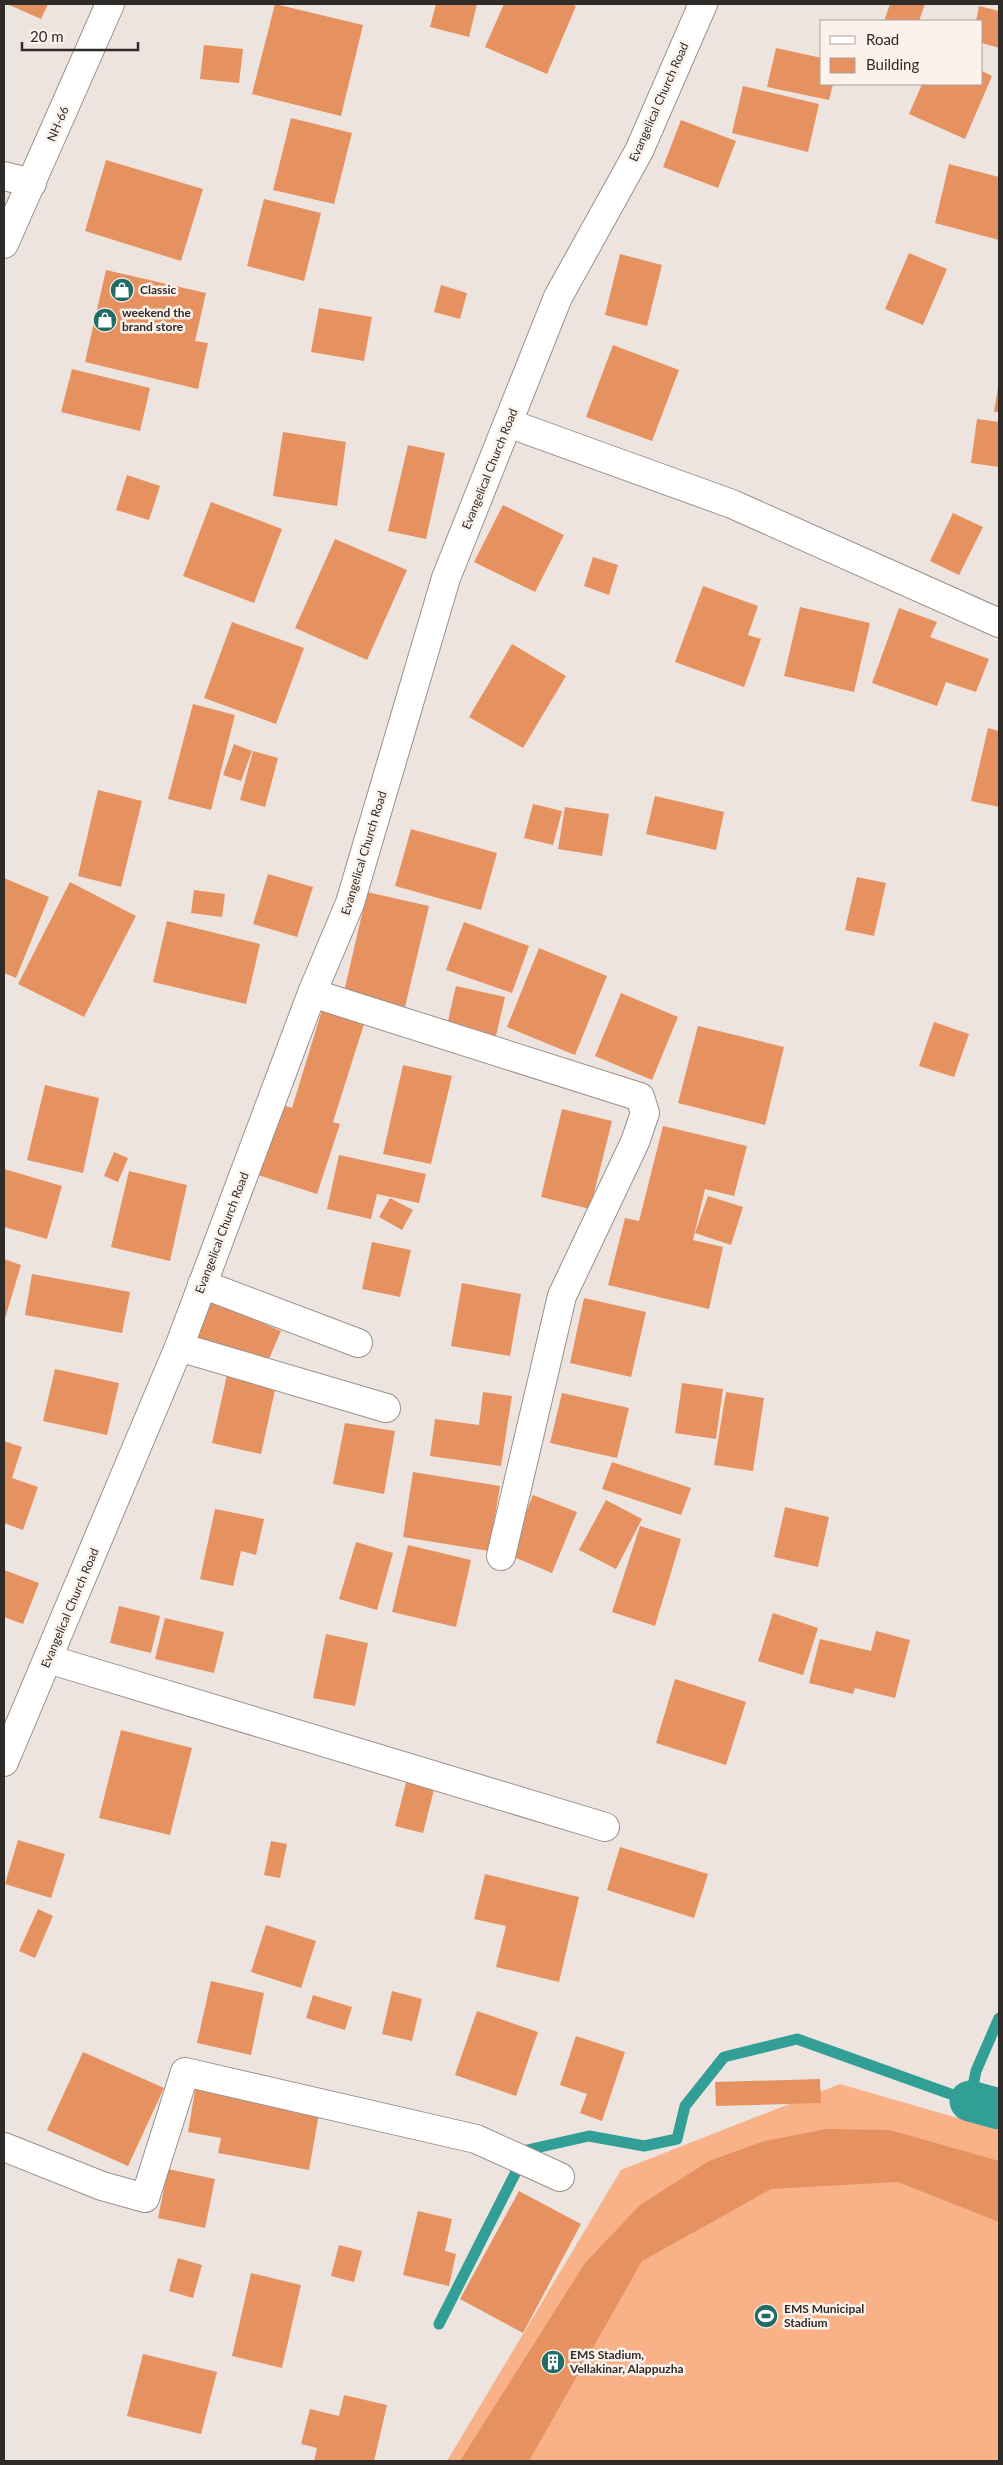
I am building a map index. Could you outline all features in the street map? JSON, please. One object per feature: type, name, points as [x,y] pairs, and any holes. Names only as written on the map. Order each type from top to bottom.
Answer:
[{"type":"street","name":"NH-66","points":[[4,244],[110,4]]},
{"type":"street","name":"Evangelical Church Road","points":[[4,1762],[179,1346],[312,994],[350,903],[446,578],[558,297],[639,151],[703,4]]},
{"type":"street","points":[[4,176],[32,183]]},
{"type":"street","points":[[508,423],[732,504],[999,622]]},
{"type":"street","points":[[312,994],[640,1097],[646,1113],[635,1142],[562,1296],[502,1556]]},
{"type":"street","points":[[202,1284],[358,1343]]},
{"type":"street","points":[[179,1346],[386,1408]]},
{"type":"street","points":[[48,1659],[604,1827]]},
{"type":"street","points":[[4,2147],[102,2186],[145,2198],[185,2072],[476,2139],[560,2176]]},
{"type":"shaded area","name":"EMS Municipal Stadium","points":[[840,2084],[999,2130],[999,2461],[447,2461],[621,2170]]},
{"type":"building","points":[[7,4],[48,4],[41,19]]},
{"type":"building","points":[[275,4],[363,25],[341,116],[252,94]]},
{"type":"building","points":[[436,4],[477,4],[469,37],[430,27]]},
{"type":"building","points":[[504,4],[570,4],[576,6],[547,74],[485,47]]},
{"type":"building","points":[[890,4],[925,4],[919,20],[884,20]]},
{"type":"building","points":[[979,6],[999,11],[999,48],[983,43],[983,20],[976,20]]},
{"type":"building","points":[[204,45],[243,49],[239,83],[200,79]]},
{"type":"building","points":[[776,48],[820,58],[820,85],[833,85],[829,100],[767,87]]},
{"type":"building","points":[[983,72],[992,76],[965,139],[909,114],[922,85],[983,85]]},
{"type":"building","points":[[743,86],[819,104],[808,152],[732,133]]},
{"type":"building","points":[[291,118],[352,133],[334,204],[273,190]]},
{"type":"building","points":[[681,120],[736,141],[718,188],[663,167]]},
{"type":"building","points":[[106,160],[203,189],[181,261],[85,231]]},
{"type":"building","points":[[949,164],[999,177],[999,240],[935,223]]},
{"type":"building","points":[[264,199],[321,213],[304,281],[247,266]]},
{"type":"building","points":[[909,253],[947,269],[923,325],[885,309]]},
{"type":"building","points":[[620,254],[662,265],[647,326],[605,315]]},
{"type":"building","points":[[106,270],[206,293],[195,341],[208,343],[198,389],[85,362]]},
{"type":"building","points":[[441,285],[467,293],[460,319],[434,312]]},
{"type":"building","points":[[319,308],[372,317],[364,361],[311,352]]},
{"type":"building","points":[[613,345],[679,370],[652,441],[586,417]]},
{"type":"building","points":[[72,369],[150,388],[140,431],[61,412]]},
{"type":"building","points":[[998,387],[999,412],[994,412]]},
{"type":"building","points":[[977,419],[999,422],[999,467],[971,463]]},
{"type":"building","points":[[283,432],[346,442],[337,506],[273,496]]},
{"type":"building","points":[[408,445],[445,453],[426,539],[388,531]]},
{"type":"building","points":[[127,475],[160,486],[149,520],[116,510]]},
{"type":"building","points":[[211,502],[282,529],[254,603],[183,576]]},
{"type":"building","points":[[503,505],[564,535],[535,592],[474,562]]},
{"type":"building","points":[[953,513],[983,527],[959,575],[930,561]]},
{"type":"building","points":[[335,539],[407,570],[367,660],[295,628]]},
{"type":"building","points":[[593,557],[618,565],[609,595],[584,586]]},
{"type":"building","points":[[703,586],[758,606],[748,635],[761,639],[744,687],[675,662]]},
{"type":"building","points":[[800,607],[870,623],[854,692],[784,676]]},
{"type":"building","points":[[899,608],[937,622],[930,637],[989,659],[976,692],[946,682],[937,706],[872,683]]},
{"type":"building","points":[[232,622],[304,648],[276,724],[204,698]]},
{"type":"building","points":[[512,644],[566,676],[523,748],[469,717]]},
{"type":"building","points":[[193,704],[235,715],[211,810],[168,799]]},
{"type":"building","points":[[988,728],[999,731],[999,807],[971,801]]},
{"type":"building","points":[[234,744],[252,751],[241,781],[223,775]]},
{"type":"building","points":[[253,751],[278,758],[265,807],[240,800]]},
{"type":"building","points":[[98,790],[142,801],[121,887],[78,876]]},
{"type":"building","points":[[655,796],[724,812],[716,850],[646,834]]},
{"type":"building","points":[[533,804],[562,811],[553,845],[524,838]]},
{"type":"building","points":[[565,807],[609,814],[602,856],[558,849]]},
{"type":"building","points":[[411,829],[497,853],[481,910],[395,886]]},
{"type":"building","points":[[268,874],[313,887],[297,937],[253,924]]},
{"type":"building","points":[[857,877],[886,883],[874,936],[845,930]]},
{"type":"building","points":[[4,878],[49,897],[16,978],[4,973]]},
{"type":"building","points":[[70,882],[136,916],[84,1017],[18,984]]},
{"type":"building","points":[[194,890],[225,894],[222,917],[191,913]]},
{"type":"building","points":[[367,892],[429,906],[405,1007],[344,992]]},
{"type":"building","points":[[167,921],[260,944],[246,1004],[153,982]]},
{"type":"building","points":[[464,922],[529,946],[512,993],[446,970]]},
{"type":"building","points":[[539,948],[607,976],[575,1055],[507,1027]]},
{"type":"building","points":[[456,986],[505,997],[496,1036],[447,1025]]},
{"type":"building","points":[[621,993],[678,1017],[652,1080],[595,1056]]},
{"type":"building","points":[[322,1010],[364,1024],[333,1122],[340,1124],[317,1194],[252,1173],[273,1102],[292,1108]]},
{"type":"building","points":[[934,1022],[969,1034],[954,1077],[919,1066]]},
{"type":"building","points":[[698,1026],[784,1047],[765,1125],[678,1103]]},
{"type":"building","points":[[403,1065],[452,1076],[431,1164],[383,1154]]},
{"type":"building","points":[[45,1085],[99,1098],[83,1173],[27,1160]]},
{"type":"building","points":[[562,1109],[612,1121],[590,1209],[541,1197]]},
{"type":"building","points":[[663,1126],[747,1146],[734,1196],[705,1189],[693,1240],[723,1247],[709,1309],[608,1285],[625,1218],[639,1221]]},
{"type":"building","points":[[114,1152],[128,1158],[118,1182],[104,1176]]},
{"type":"building","points":[[339,1155],[426,1174],[419,1203],[377,1194],[371,1219],[327,1209]]},
{"type":"building","points":[[4,1169],[62,1186],[47,1239],[4,1227]]},
{"type":"building","points":[[129,1171],[187,1185],[170,1261],[111,1247]]},
{"type":"building","points":[[708,1196],[743,1207],[731,1245],[695,1233]]},
{"type":"building","points":[[390,1198],[413,1210],[402,1230],[379,1217]]},
{"type":"building","points":[[372,1242],[411,1250],[400,1297],[362,1289]]},
{"type":"building","points":[[4,1259],[21,1265],[4,1322]]},
{"type":"building","points":[[32,1274],[130,1292],[122,1333],[25,1315]]},
{"type":"building","points":[[462,1283],[521,1294],[510,1356],[451,1346]]},
{"type":"building","points":[[584,1298],[646,1312],[631,1377],[570,1363]]},
{"type":"building","points":[[207,1299],[281,1331],[265,1368],[191,1336]]},
{"type":"building","points":[[55,1369],[119,1383],[107,1435],[43,1421]]},
{"type":"building","points":[[228,1370],[277,1381],[261,1454],[212,1443]]},
{"type":"building","points":[[682,1383],[723,1389],[716,1439],[675,1433]]},
{"type":"building","points":[[483,1392],[512,1396],[501,1466],[430,1456],[435,1419],[479,1425]]},
{"type":"building","points":[[726,1392],[764,1398],[753,1471],[714,1465]]},
{"type":"building","points":[[562,1393],[629,1408],[617,1458],[550,1443]]},
{"type":"building","points":[[345,1423],[395,1431],[384,1494],[333,1484]]},
{"type":"building","points":[[4,1441],[22,1447],[12,1478],[38,1487],[23,1530],[4,1523]]},
{"type":"building","points":[[612,1462],[691,1488],[681,1515],[602,1489]]},
{"type":"building","points":[[413,1472],[500,1486],[489,1551],[403,1537]]},
{"type":"building","points":[[533,1495],[577,1512],[552,1573],[509,1555]]},
{"type":"building","points":[[606,1500],[642,1519],[616,1569],[579,1550]]},
{"type":"building","points":[[785,1507],[829,1517],[818,1567],[774,1557]]},
{"type":"building","points":[[215,1509],[264,1519],[256,1555],[241,1551],[233,1586],[200,1579]]},
{"type":"building","points":[[640,1526],[681,1539],[655,1626],[612,1612]]},
{"type":"building","points":[[356,1542],[393,1553],[377,1610],[339,1599]]},
{"type":"building","points":[[408,1545],[471,1560],[456,1627],[392,1612]]},
{"type":"building","points":[[4,1570],[39,1583],[23,1624],[4,1617]]},
{"type":"building","points":[[119,1606],[160,1616],[151,1653],[110,1643]]},
{"type":"building","points":[[773,1613],[818,1628],[803,1675],[758,1661]]},
{"type":"building","points":[[165,1618],[224,1632],[214,1673],[155,1659]]},
{"type":"building","points":[[876,1631],[910,1640],[895,1698],[855,1688],[853,1694],[809,1683],[820,1639],[871,1651]]},
{"type":"building","points":[[326,1634],[368,1643],[355,1706],[313,1698]]},
{"type":"building","points":[[675,1679],[746,1702],[726,1765],[656,1743]]},
{"type":"building","points":[[121,1730],[192,1748],[170,1835],[99,1818]]},
{"type":"building","points":[[409,1771],[437,1778],[423,1833],[395,1826]]},
{"type":"building","points":[[18,1840],[65,1854],[51,1898],[5,1884]]},
{"type":"building","points":[[271,1841],[287,1844],[280,1878],[264,1875]]},
{"type":"building","points":[[620,1847],[708,1874],[694,1918],[607,1890]]},
{"type":"building","points":[[485,1874],[579,1897],[559,1982],[496,1967],[506,1926],[474,1919]]},
{"type":"building","points":[[38,1909],[53,1916],[35,1958],[19,1951]]},
{"type":"building","points":[[266,1925],[316,1941],[301,1988],[251,1972]]},
{"type":"building","points":[[211,1981],[264,1993],[251,2055],[197,2043]]},
{"type":"building","points":[[392,1991],[422,1999],[412,2041],[382,2034]]},
{"type":"building","points":[[313,1995],[352,2007],[345,2030],[306,2018]]},
{"type":"building","points":[[477,2011],[538,2032],[516,2096],[455,2075]]},
{"type":"building","points":[[576,2036],[625,2052],[602,2121],[580,2113],[587,2094],[560,2085]]},
{"type":"building","points":[[83,2052],[164,2088],[128,2166],[47,2130]]},
{"type":"building","points":[[820,2079],[821,2103],[716,2106],[715,2082]]},
{"type":"building","points":[[196,2085],[320,2108],[309,2170],[218,2153],[221,2138],[188,2132]]},
{"type":"building","name":"EMS Stadium, Vellakinar, Alappuzha","points":[[827,2129],[890,2130],[999,2161],[999,2222],[898,2182],[771,2189],[642,2261],[529,2461],[460,2461],[585,2263],[640,2205],[709,2161],[765,2141]]},
{"type":"building","points":[[168,2169],[215,2179],[205,2228],[158,2218]]},
{"type":"building","points":[[519,2191],[581,2224],[523,2333],[460,2299]]},
{"type":"building","points":[[418,2211],[452,2219],[445,2251],[456,2254],[449,2286],[403,2275]]},
{"type":"building","points":[[339,2245],[362,2251],[354,2282],[331,2276]]},
{"type":"building","points":[[178,2258],[202,2265],[193,2298],[169,2291]]},
{"type":"building","points":[[251,2273],[301,2285],[282,2368],[232,2356]]},
{"type":"building","points":[[143,2354],[217,2372],[201,2434],[127,2416]]},
{"type":"building","points":[[344,2395],[387,2405],[374,2461],[314,2461],[317,2448],[301,2444],[310,2409],[339,2416]]},
{"type":"waterway","points":[[439,2324],[527,2150],[589,2136],[644,2146],[677,2139],[685,2106],[724,2057],[797,2039],[970,2101],[976,2071],[999,2018]]},
{"type":"waterway","points":[[970,2101],[999,2109]]},
{"type":"place","name":"Classic","points":[[122,290]]},
{"type":"place","name":"weekend the brand store","points":[[105,320]]},
{"type":"place","name":"EMS Municipal Stadium","points":[[766,2316]]},
{"type":"place","name":"EMS Stadium, Vellakinar, Alappuzha","points":[[553,2362]]}]
